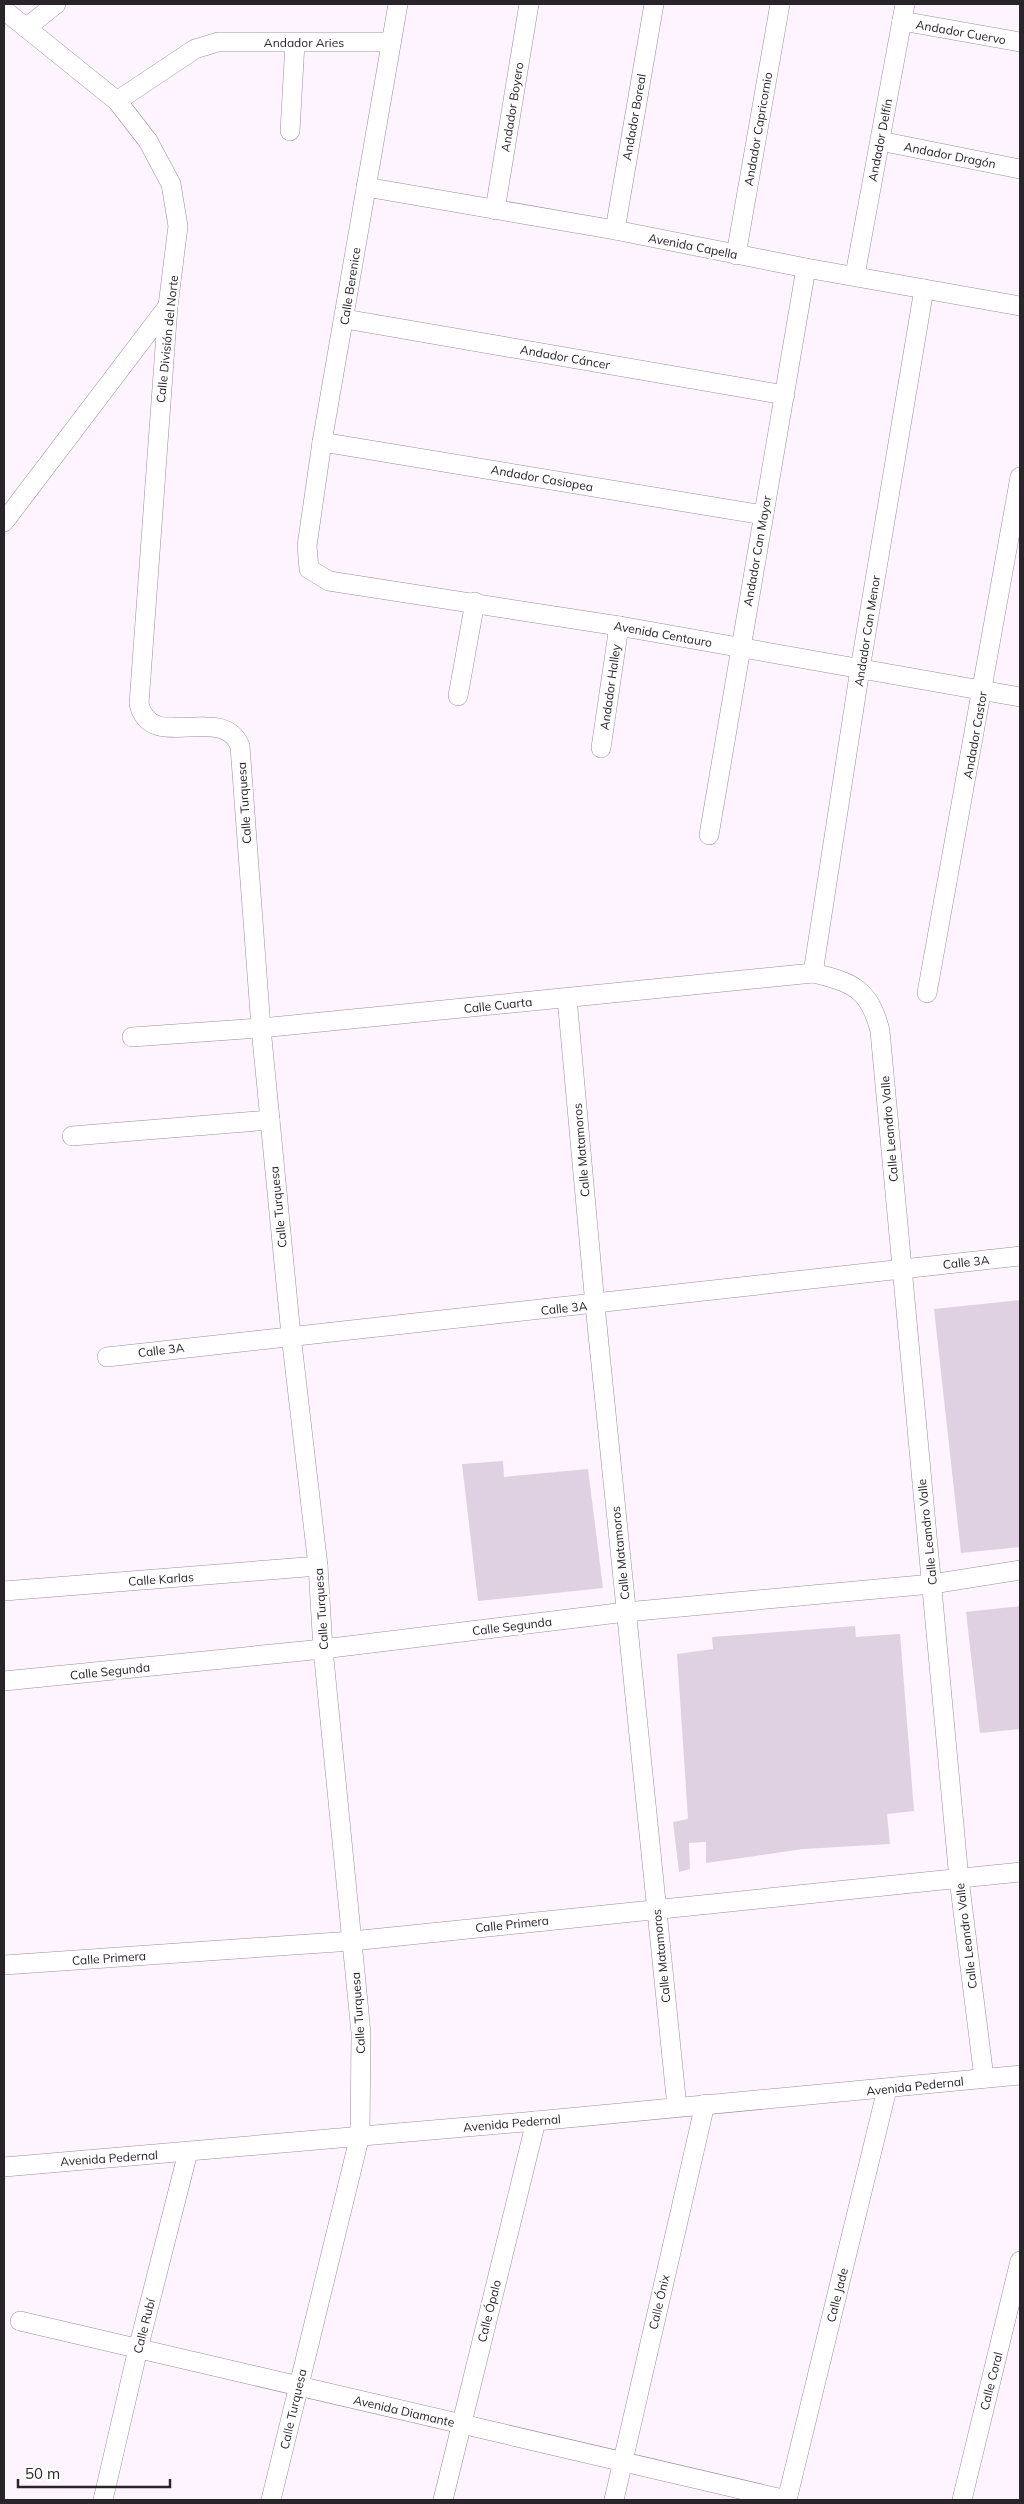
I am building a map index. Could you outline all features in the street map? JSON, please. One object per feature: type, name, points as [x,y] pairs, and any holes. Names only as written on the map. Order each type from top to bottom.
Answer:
[{"type":"street","points":[[26,28],[56,4]]},
{"type":"street","name":"Calle Berenice","points":[[309,569],[307,546],[322,442],[345,319],[398,4]]},
{"type":"street","name":"Andador Boyero","points":[[495,210],[529,4]]},
{"type":"street","name":"Andador Boreal","points":[[615,230],[654,4]]},
{"type":"street","name":"Andador Capricornio","points":[[736,255],[780,4]]},
{"type":"street","name":"Calle División del Norte","points":[[4,10],[117,102],[148,141],[170,184],[178,226],[168,306],[138,690],[142,715],[148,722],[161,727],[213,728]]},
{"type":"street","name":"Andador Cuervo","points":[[904,12],[1020,42]]},
{"type":"street","name":"Andador Delfín","points":[[855,275],[904,12]]},
{"type":"street","name":"Andador Aries","points":[[117,102],[195,49],[218,42],[391,42]]},
{"type":"street","points":[[290,131],[295,43]]},
{"type":"street","name":"Andador Dragón","points":[[880,141],[1020,169]]},
{"type":"street","name":"Avenida Capella","points":[[366,187],[615,230],[736,255],[1020,306]]},
{"type":"street","name":"Andador Can Mayor","points":[[709,835],[763,515],[786,395],[806,268]]},
{"type":"street","name":"Andador Can Menor","points":[[813,973],[860,669],[924,289]]},
{"type":"street","points":[[4,522],[168,306]]},
{"type":"street","name":"Andador Cáncer","points":[[345,319],[786,395]]},
{"type":"street","name":"Andador Casiopea","points":[[322,442],[763,515]]},
{"type":"street","name":"Andador Castor","points":[[927,993],[984,689],[1020,477]]},
{"type":"street","name":"Avenida Centauro","points":[[309,569],[329,581],[475,602],[1020,696]]},
{"type":"street","points":[[458,696],[475,602]]},
{"type":"street","name":"Andador Halley","points":[[601,748],[619,626]]},
{"type":"street","name":"Calle Turquesa","points":[[213,728],[232,733],[240,746],[261,1028],[291,1335],[318,1566],[323,1649],[361,2033],[360,2135],[272,2500]]},
{"type":"street","name":"Calle Cuarta","points":[[132,1037],[261,1028],[813,973],[840,980],[860,992]]},
{"type":"street","name":"Calle Leandro Valle","points":[[860,992],[875,1009],[880,1031],[959,1879],[984,2078]]},
{"type":"street","name":"Calle Matamoros","points":[[567,998],[595,1305],[677,2107]]},
{"type":"street","points":[[72,1136],[270,1120]]},
{"type":"street","name":"Calle 3A","points":[[107,1357],[291,1335],[595,1305],[901,1268],[1020,1256]]},
{"type":"street","name":"Calle Karlas","points":[[4,1591],[318,1566]]},
{"type":"street","name":"Calle Segunda","points":[[4,1681],[323,1649],[626,1612],[932,1584],[1020,1570]]},
{"type":"street","name":"Calle Primera","points":[[4,1965],[352,1941],[656,1908],[1020,1872]]},
{"type":"street","name":"Avenida Pedernal","points":[[4,2167],[536,2121],[1020,2075]]},
{"type":"street","name":"Calle Jade","points":[[787,2500],[887,2089]]},
{"type":"street","name":"Calle Ónix","points":[[614,2500],[705,2104]]},
{"type":"street","name":"Calle Ópalo","points":[[444,2500],[536,2121]]},
{"type":"street","name":"Calle Rubí","points":[[103,2500],[138,2349],[188,2152]]},
{"type":"street","name":"Calle Coral","points":[[962,2500],[1020,2261]]},
{"type":"street","name":"Avenida Diamante","points":[[20,2321],[787,2500]]},
{"type":"building","points":[[1020,1300],[1020,1547],[961,1553],[934,1309]]},
{"type":"building","points":[[503,1461],[504,1477],[588,1469],[603,1588],[478,1601],[462,1464]]},
{"type":"building","points":[[1020,1606],[1020,1729],[980,1733],[966,1612]]},
{"type":"building","points":[[855,1626],[856,1637],[900,1634],[914,1811],[887,1814],[890,1844],[803,1849],[706,1863],[706,1842],[689,1843],[690,1869],[679,1872],[673,1822],[688,1819],[677,1654],[713,1649],[712,1637]]}]
